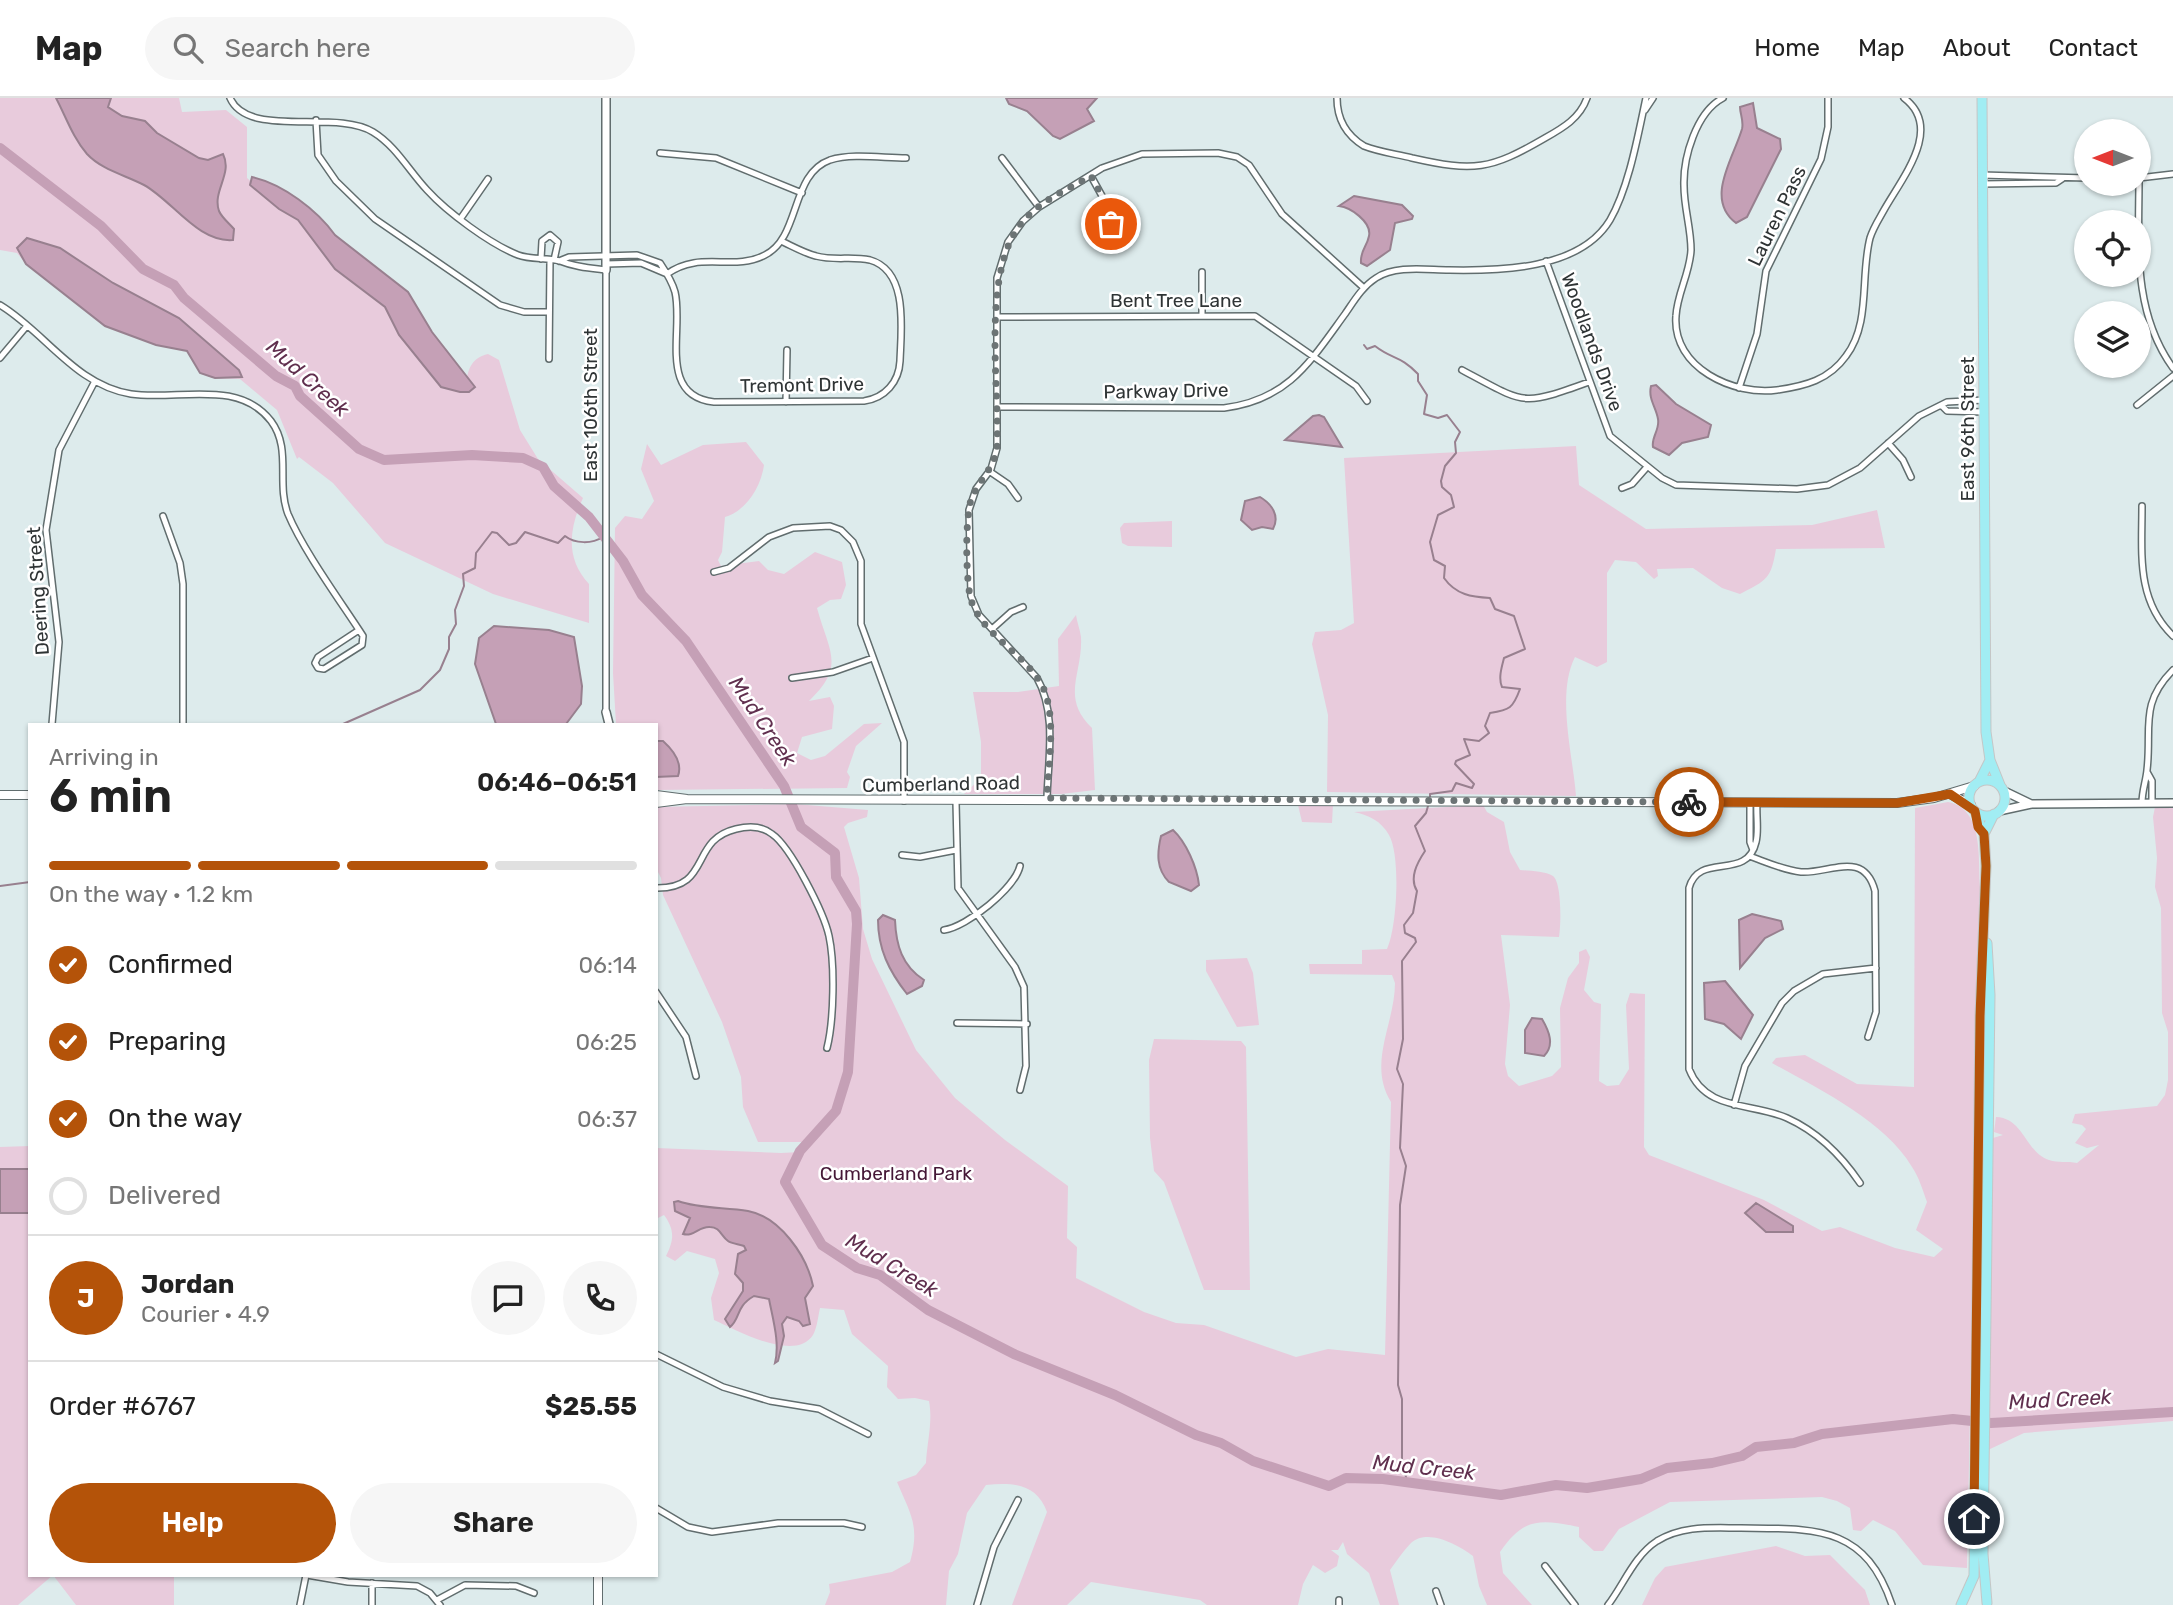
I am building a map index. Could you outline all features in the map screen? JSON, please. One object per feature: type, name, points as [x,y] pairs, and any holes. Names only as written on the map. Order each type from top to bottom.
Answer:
[{"type":"main road","name":"East 96th Street","points":[[1982,98],[1986,724],[1990,760],[2002,788]]},
{"type":"main road","points":[[1984,834],[1978,827],[1969,795],[1990,760]]},
{"type":"main road","points":[[1976,784],[1992,780],[2002,788],[2005,800],[1984,834],[1986,931],[1980,1016],[1980,1442],[1983,1572],[1988,1604]]},
{"type":"main road","name":"Cumberland Road","points":[[658,795],[687,799],[904,802],[1047,798],[1897,803],[1950,794],[1976,784]]},
{"type":"main road","points":[[1950,794],[1982,815],[1997,813]]},
{"type":"main road","points":[[0,795],[28,795]]},
{"type":"main road","name":"Cumberland Road","points":[[658,803],[687,799]]},
{"type":"main road","points":[[1963,1602],[1974,1579],[1980,1442]]},
{"type":"main road","points":[[598,1577],[598,1605]]},
{"type":"main road","points":[[1963,1602],[1977,1598],[1988,1604]]},
{"type":"street","points":[[230,98],[239,111],[254,119],[354,123],[375,133],[386,141],[435,198],[509,251],[555,260],[606,255],[648,257],[660,263],[667,274]]},
{"type":"street","name":"East 106th Street","points":[[606,98],[607,723]]},
{"type":"street","points":[[1337,98],[1339,116],[1346,130],[1364,146],[1465,168],[1494,164],[1514,156],[1566,126],[1579,113],[1587,98]]},
{"type":"street","name":"Parkway Drive","points":[[998,407],[1233,407],[1275,392],[1298,376],[1364,288],[1377,278],[1396,271],[1506,271],[1546,261],[1583,246],[1611,219],[1645,110],[1646,98]]},
{"type":"street","name":"Parkway Drive","points":[[1645,110],[1653,98]]},
{"type":"street","points":[[1723,98],[1704,115],[1685,167],[1684,189],[1691,253],[1675,318],[1681,346],[1690,360],[1706,372],[1739,388],[1768,391],[1802,386],[1819,380],[1840,364],[1856,341],[1870,238],[1921,139],[1919,116],[1904,98]]},
{"type":"street","name":"Lauren Pass","points":[[1739,388],[1757,334],[1766,271],[1821,159],[1828,127],[1828,98]]},
{"type":"street","points":[[316,120],[320,162],[375,219],[500,305],[524,312],[549,312]]},
{"type":"street","points":[[660,153],[716,158],[802,193]]},
{"type":"street","points":[[1047,798],[1049,711],[1044,690],[1037,678],[974,608],[969,587],[969,510],[976,489],[989,471],[997,448],[998,278],[1003,253],[1017,228],[1039,207],[1116,162],[1142,154],[1218,153],[1237,157],[1257,173],[1282,214],[1364,288]]},
{"type":"street","points":[[667,274],[690,262],[760,258],[781,241],[812,173],[831,160],[905,158]]},
{"type":"street","points":[[1002,158],[1039,207]]},
{"type":"street","points":[[2151,177],[2173,174]]},
{"type":"street","points":[[1091,176],[1107,205],[1111,224]]},
{"type":"street","points":[[1982,179],[2056,183],[2062,179],[2074,178]]},
{"type":"street","points":[[461,218],[488,179]]},
{"type":"street","points":[[2139,196],[2142,300],[2156,340],[2173,368]]},
{"type":"street","points":[[541,259],[541,241],[550,235],[558,242],[549,312],[549,359]]},
{"type":"street","name":"Tremont Drive","points":[[667,274],[676,294],[677,369],[685,388],[696,398],[709,401],[786,402],[864,401],[877,398],[889,389],[897,377],[900,363],[899,299],[892,277],[878,264],[816,256],[781,241]]},
{"type":"street","points":[[555,260],[569,267],[641,263],[667,274]]},
{"type":"street","name":"Woodlands Drive","points":[[1546,261],[1610,436],[1669,482],[1687,488],[1806,489],[1828,485],[1852,473],[1919,416],[1942,407],[1947,402],[1984,400]]},
{"type":"street","points":[[1202,272],[1202,316]]},
{"type":"street","points":[[0,305],[94,381],[132,394],[235,397],[246,400],[265,415],[281,442],[287,512],[363,636],[362,645],[324,669],[318,668],[315,663],[317,657],[359,630]]},
{"type":"street","name":"Bent Tree Lane","points":[[997,317],[1259,318],[1356,386],[1367,401]]},
{"type":"street","points":[[0,358],[26,327]]},
{"type":"street","points":[[786,402],[787,350]]},
{"type":"street","points":[[1462,370],[1514,398],[1528,401],[1542,399],[1589,382]]},
{"type":"street","points":[[2137,405],[2173,376]]},
{"type":"street","name":"Deering Street","points":[[52,723],[60,652],[46,530],[59,450],[94,381]]},
{"type":"street","points":[[1942,407],[1947,411],[1984,412]]},
{"type":"street","points":[[1888,443],[1906,463],[1911,477]]},
{"type":"street","points":[[1622,488],[1632,484],[1647,467]]},
{"type":"street","points":[[989,471],[1007,484],[1018,498]]},
{"type":"street","points":[[2142,506],[2145,592],[2157,618],[2173,636]]},
{"type":"street","points":[[163,516],[180,563],[183,584],[183,723]]},
{"type":"street","points":[[714,572],[726,569],[760,543],[781,532],[816,525],[841,530],[853,542],[860,556],[859,615],[904,742],[904,802]]},
{"type":"street","points":[[992,629],[1007,615],[1023,607]]},
{"type":"street","points":[[792,678],[833,671],[873,658]]},
{"type":"street","points":[[2143,803],[2147,772],[2148,713],[2155,693],[2173,670]]},
{"type":"street","points":[[2147,772],[2152,781],[2152,803]]},
{"type":"street","points":[[2002,788],[2031,804]]},
{"type":"street","points":[[956,802],[958,888],[1018,971],[1026,1001],[1026,1075],[1020,1090]]},
{"type":"street","points":[[1751,853],[1749,842],[1753,803]]},
{"type":"street","points":[[1997,813],[2031,804],[2173,803]]},
{"type":"street","points":[[658,888],[676,886],[688,881],[708,846],[731,830],[762,829],[780,841],[823,918],[830,938],[831,1010],[827,1048]]},
{"type":"street","points":[[902,855],[915,857],[956,850]]},
{"type":"street","points":[[1751,853],[1798,872],[1846,866],[1867,875],[1875,891],[1875,1018],[1868,1037]]},
{"type":"street","points":[[1751,853],[1737,866],[1704,868],[1694,876],[1689,888],[1689,1069],[1705,1093],[1717,1101],[1772,1112],[1805,1128],[1840,1157],[1860,1183]]},
{"type":"street","points":[[944,930],[955,928],[975,914],[1014,881],[1020,866]]},
{"type":"street","points":[[1734,1105],[1745,1066],[1782,1003],[1794,991],[1823,974],[1875,968]]},
{"type":"street","points":[[658,995],[686,1037],[695,1076]]},
{"type":"street","points":[[957,1023],[1027,1024]]},
{"type":"street","points":[[658,1355],[723,1387],[770,1401],[819,1409],[868,1434]]},
{"type":"street","points":[[977,1605],[994,1547],[1018,1500]]},
{"type":"street","points":[[658,1509],[688,1527],[712,1532],[778,1523],[844,1523],[862,1527]]},
{"type":"street","points":[[1608,1605],[1648,1548],[1679,1531],[1716,1528],[1811,1529],[1836,1535],[1861,1551],[1874,1564],[1892,1605]]},
{"type":"street","points":[[1545,1566],[1575,1605]]},
{"type":"street","points":[[300,1605],[307,1577]]},
{"type":"street","points":[[323,1577],[417,1586],[439,1603],[465,1585],[516,1586],[534,1593]]},
{"type":"street","points":[[372,1583],[372,1605]]},
{"type":"street","points":[[1436,1591],[1441,1605]]},
{"type":"green space","points":[[0,98],[179,98],[182,112],[226,110],[247,127],[247,178],[404,308],[466,382],[470,368],[478,358],[488,354],[499,360],[520,430],[538,459],[583,498],[572,532],[572,543],[576,564],[589,584],[589,623],[493,594],[385,543],[333,483],[299,457],[297,459],[277,410],[240,379],[212,378],[200,373],[187,351],[156,345],[105,326],[26,264],[17,253],[0,250]]},
{"type":"green space","points":[[746,442],[764,465],[756,490],[746,504],[725,517],[722,552],[718,560],[721,566],[759,561],[768,570],[784,574],[815,552],[842,562],[846,585],[841,599],[830,600],[817,608],[829,648],[831,668],[828,678],[809,701],[830,697],[834,706],[832,729],[802,737],[797,753],[811,760],[825,756],[864,724],[882,723],[856,746],[847,772],[850,777],[847,788],[658,790],[658,723],[616,723],[613,673],[615,528],[625,516],[642,519],[654,501],[641,469],[647,444],[661,465],[703,445]]},
{"type":"green space","points":[[1576,446],[1579,485],[1646,529],[1812,525],[1877,510],[1885,548],[1776,549],[1770,573],[1766,578],[1740,594],[1722,588],[1693,568],[1657,569],[1658,576],[1654,579],[1636,562],[1615,560],[1607,573],[1607,662],[1597,667],[1575,657],[1569,672],[1567,725],[1576,796],[1327,792],[1328,715],[1312,644],[1315,632],[1341,630],[1354,623],[1344,458]]},
{"type":"green space","points":[[1172,521],[1172,547],[1128,546],[1122,543],[1120,528],[1124,523]]},
{"type":"green space","points":[[1076,615],[1081,650],[1075,695],[1082,717],[1092,728],[1095,790],[1061,794],[964,794],[981,778],[981,742],[973,692],[1018,692],[1059,686],[1058,639]]},
{"type":"green space","name":"Cumberland Park","points":[[1948,802],[1960,806],[1973,824],[1978,849],[1980,887],[1967,1568],[1923,1565],[1895,1531],[1873,1520],[1861,1531],[1853,1530],[1850,1508],[1822,1497],[1670,1502],[1619,1529],[1603,1551],[1594,1551],[1579,1537],[1579,1527],[1543,1522],[1534,1523],[1517,1532],[1500,1552],[1503,1573],[1532,1605],[1487,1605],[1479,1586],[1473,1556],[1451,1543],[1426,1537],[1411,1543],[1390,1570],[1399,1605],[1380,1605],[1369,1573],[1347,1554],[1343,1542],[1338,1550],[1331,1550],[1339,1556],[1337,1566],[1325,1573],[1313,1565],[1303,1584],[1298,1605],[1207,1605],[1200,1600],[1091,1582],[1067,1605],[1012,1605],[1047,1512],[1043,1503],[1030,1490],[1015,1485],[996,1484],[986,1485],[967,1513],[958,1554],[949,1571],[946,1605],[825,1605],[830,1592],[829,1584],[892,1572],[910,1562],[914,1530],[910,1512],[897,1482],[916,1475],[926,1463],[930,1424],[929,1401],[898,1399],[887,1387],[888,1366],[852,1334],[844,1310],[820,1308],[813,1335],[804,1343],[793,1346],[765,1342],[714,1320],[711,1298],[719,1273],[715,1259],[687,1251],[675,1261],[666,1256],[672,1235],[664,1215],[658,1218],[658,1148],[781,1153],[801,1152],[805,1142],[758,1142],[743,1107],[741,1077],[722,1022],[663,895],[658,872],[658,807],[795,804],[868,810],[867,817],[844,827],[859,878],[863,929],[872,959],[916,1050],[955,1098],[1005,1140],[1068,1186],[1067,1238],[1077,1247],[1076,1278],[1144,1312],[1176,1323],[1204,1325],[1296,1357],[1328,1349],[1385,1355],[1391,1102],[1381,1073],[1395,983],[1392,975],[1310,974],[1309,964],[1362,964],[1362,950],[1387,949],[1390,939],[1396,892],[1393,845],[1386,830],[1378,822],[1354,812],[1483,805],[1487,812],[1504,822],[1510,852],[1520,870],[1546,873],[1556,880],[1560,905],[1559,937],[1501,935],[1510,1005],[1505,1064],[1508,1076],[1519,1086],[1552,1076],[1561,1067],[1560,1008],[1568,978],[1579,963],[1579,952],[1586,949],[1590,957],[1584,990],[1594,1002],[1601,1004],[1599,1081],[1607,1086],[1619,1085],[1629,1069],[1626,1005],[1630,993],[1645,994],[1644,1147],[1649,1155],[1764,1200],[1822,1231],[1840,1227],[1895,1248],[1934,1257],[1943,1249],[1916,1230],[1927,1202],[1917,1175],[1900,1150],[1868,1120],[1849,1107],[1772,1063],[1776,1058],[1805,1055],[1857,1084],[1914,1087],[1915,808]]},
{"type":"green space","points":[[1333,804],[1332,823],[1302,822],[1298,805]]},
{"type":"green space","points":[[2155,807],[2173,807],[2173,1421],[2024,1433],[1988,1450],[1993,1138],[2003,1135],[1994,1132],[1996,1117],[2013,1123],[2041,1156],[2052,1161],[2077,1163],[2099,1145],[2087,1148],[2075,1143],[2086,1129],[2082,1125],[2072,1123],[2075,1114],[2157,1106],[2165,1095],[2168,1080],[2168,1032],[2162,1013],[2161,908],[2155,887]]},
{"type":"green space","points":[[1247,958],[1253,973],[1259,1025],[1237,1027],[1206,971],[1206,960]]},
{"type":"green space","points":[[1154,1039],[1241,1041],[1246,1047],[1250,1290],[1204,1290],[1164,1182],[1154,1171],[1150,1138],[1149,1060]]},
{"type":"green space","points":[[28,1146],[28,1577],[51,1577],[18,1605],[0,1605],[0,1147]]},
{"type":"green space","points":[[1776,1546],[1805,1556],[1830,1555],[1865,1590],[1870,1605],[1642,1605],[1655,1578],[1665,1567]]},
{"type":"green space","points":[[55,1577],[174,1577],[174,1605],[76,1605]]},
{"type":"shaded area","points":[[56,98],[111,98],[108,107],[122,116],[145,121],[157,133],[199,158],[208,160],[223,154],[226,169],[218,204],[220,214],[234,229],[233,240],[208,235],[186,220],[155,192],[93,160],[78,141]]},
{"type":"shaded area","points":[[1006,98],[1097,98],[1087,109],[1094,121],[1060,139],[1053,136],[1027,111],[1009,104]]},
{"type":"shaded area","points":[[1753,103],[1757,128],[1780,139],[1781,149],[1747,217],[1736,223],[1722,202],[1722,190],[1724,177],[1742,129],[1740,107]]},
{"type":"shaded area","points":[[252,177],[264,180],[298,199],[319,216],[335,235],[408,292],[432,332],[475,387],[469,392],[460,392],[441,387],[399,335],[385,307],[335,269],[298,220],[279,209],[250,185]]},
{"type":"shaded area","points":[[1354,196],[1402,205],[1413,216],[1412,219],[1395,223],[1390,250],[1367,266],[1361,263],[1361,259],[1369,236],[1367,226],[1354,212],[1339,206]]},
{"type":"shaded area","points":[[27,238],[60,248],[113,283],[179,318],[239,370],[242,377],[215,378],[200,373],[187,351],[156,345],[105,326],[26,264],[17,248]]},
{"type":"shaded area","points":[[1656,385],[1676,404],[1711,425],[1708,437],[1682,443],[1669,455],[1653,447],[1658,423],[1650,391],[1651,386]]},
{"type":"shaded area","points":[[1313,416],[1324,417],[1342,447],[1285,440]]},
{"type":"shaded area","points":[[1260,497],[1274,511],[1276,519],[1273,529],[1262,527],[1252,530],[1241,520],[1245,501]]},
{"type":"shaded area","points":[[494,626],[549,630],[574,637],[582,686],[581,704],[567,723],[496,723],[475,664],[479,638]]},
{"type":"shaded area","points":[[658,741],[663,741],[673,752],[678,761],[678,776],[658,777]]},
{"type":"shaded area","points":[[1173,830],[1186,848],[1196,870],[1199,885],[1191,891],[1169,882],[1160,866],[1158,855],[1161,836]]},
{"type":"shaded area","points":[[1752,914],[1781,921],[1783,929],[1765,938],[1740,968],[1739,920]]},
{"type":"shaded area","points":[[883,915],[895,920],[897,938],[905,961],[924,980],[922,986],[907,994],[882,950],[878,920]]},
{"type":"shaded area","points":[[1725,981],[1753,1015],[1741,1039],[1724,1024],[1705,1019],[1704,983]]},
{"type":"shaded area","points":[[1532,1018],[1542,1019],[1549,1033],[1550,1043],[1544,1056],[1525,1053],[1525,1030]]},
{"type":"shaded area","points":[[0,1169],[28,1169],[28,1213],[0,1213]]},
{"type":"shaded area","points":[[674,1202],[760,1215],[781,1229],[805,1262],[813,1286],[805,1298],[810,1324],[803,1326],[799,1321],[787,1317],[782,1324],[784,1336],[778,1361],[775,1363],[776,1339],[769,1299],[754,1296],[748,1300],[730,1327],[725,1319],[743,1291],[743,1283],[735,1274],[738,1254],[746,1250],[744,1246],[728,1241],[713,1227],[683,1234],[690,1218],[675,1211]]},
{"type":"shaded area","points":[[1756,1203],[1793,1226],[1793,1232],[1766,1232],[1745,1213]]},
{"type":"waterway","name":"Mud Creek","points":[[0,148],[101,226],[143,269],[174,285],[184,298],[276,376],[295,386],[300,396],[359,449],[384,460],[472,455],[523,458],[543,467],[554,486],[589,517],[623,561],[642,595],[686,641],[784,786],[801,827],[835,853],[836,877],[856,911],[857,924],[848,1072],[836,1111],[800,1151],[785,1182],[822,1245],[857,1268],[880,1275],[928,1310],[1014,1354],[1115,1395],[1196,1435],[1221,1443],[1253,1461],[1329,1486],[1346,1478],[1383,1479],[1501,1495],[1556,1485],[1587,1488],[1641,1479],[1667,1468],[1712,1463],[1742,1456],[1756,1447],[1794,1443],[1822,1434],[1953,1419],[1991,1423],[2173,1412]]},
{"type":"waterway","points":[[1364,345],[1367,349],[1375,346],[1412,368],[1418,374],[1418,381],[1427,395],[1424,414],[1438,418],[1447,415],[1460,432],[1455,442],[1456,453],[1445,466],[1441,481],[1442,487],[1451,495],[1454,507],[1438,515],[1430,542],[1434,560],[1445,566],[1444,578],[1459,592],[1490,598],[1495,609],[1514,616],[1525,649],[1504,658],[1501,668],[1502,687],[1520,689],[1513,704],[1506,709],[1490,713],[1485,726],[1489,733],[1479,741],[1464,739],[1470,755],[1455,764],[1474,784],[1472,788],[1456,783],[1452,791],[1430,794],[1430,797]]},
{"type":"waterway","points":[[345,723],[420,690],[440,670],[449,649],[449,637],[456,624],[455,610],[464,586],[463,574],[475,568],[476,553],[492,532],[497,533],[509,545],[516,543],[525,532],[558,543],[565,536],[584,542],[603,537]]},
{"type":"waterway","points":[[1407,1482],[1402,1459],[1402,1399],[1398,1385],[1400,1205],[1406,1166],[1400,1148],[1403,1084],[1397,1069],[1403,1039],[1402,961],[1416,942],[1415,938],[1405,933],[1404,925],[1413,913],[1417,891],[1414,876],[1425,851],[1415,826],[1426,813],[1428,806]]},
{"type":"waterway","points":[[0,886],[28,882]]},
{"type":"way so far","points":[[1111,224],[1107,205],[1091,176],[1034,210],[1008,242],[998,278],[996,457],[991,469],[976,489],[969,510],[969,587],[974,608],[1037,678],[1047,701],[1047,798],[1689,802]]},
{"type":"route","points":[[1689,802],[1897,803],[1950,794],[1971,805],[1975,811],[1978,827],[1984,834],[1986,931],[1980,1016],[1974,1519]]}]
